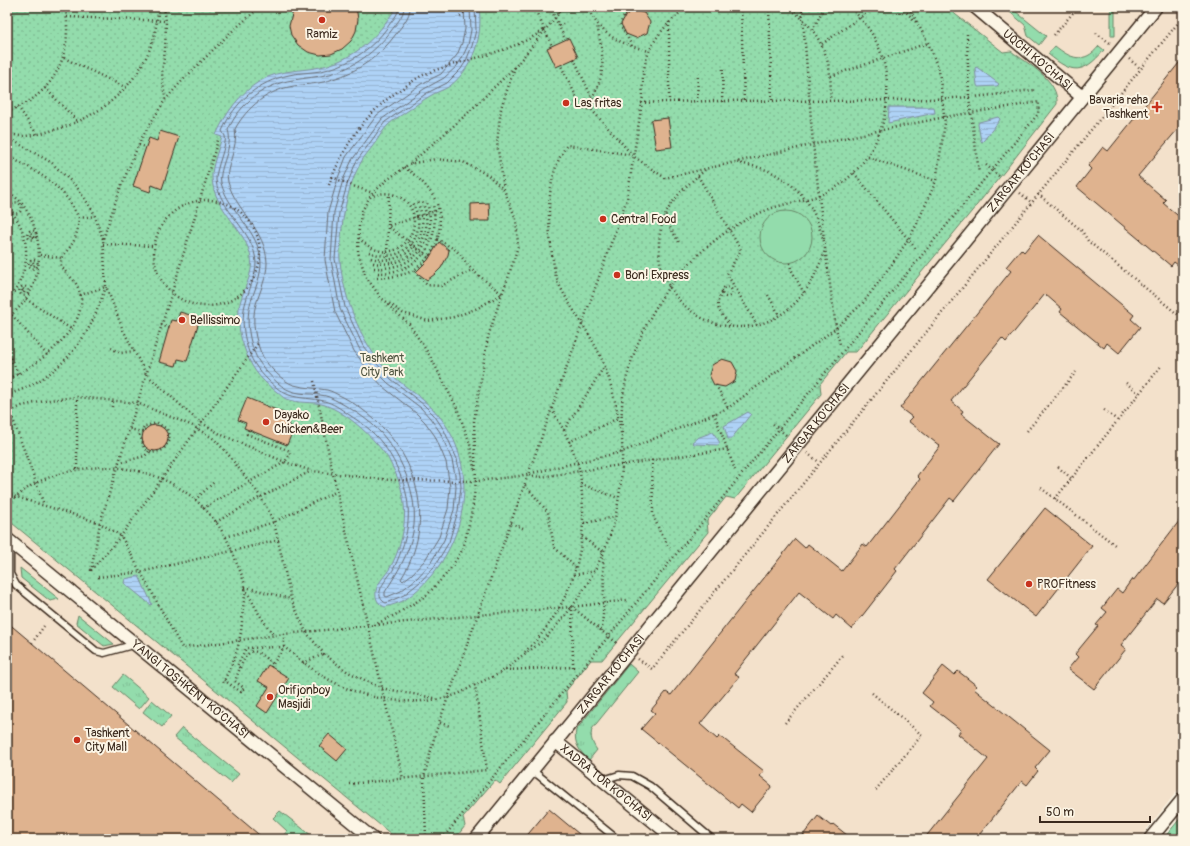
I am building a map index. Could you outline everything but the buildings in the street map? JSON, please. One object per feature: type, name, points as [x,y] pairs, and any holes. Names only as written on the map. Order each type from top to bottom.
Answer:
[{"type":"street","name":"UQCHI KO'CHASI","points":[[975,7],[1082,96]]},
{"type":"street","name":"ZARGAR KO'CHASI","points":[[476,839],[1156,7]]},
{"type":"street","name":"YANGI TOSHKENT KO'CHASI","points":[[8,540],[373,839]]},
{"type":"street","name":"XADRA TOR KO'CHASI","points":[[556,741],[675,839]]},
{"type":"street","points":[[1150,839],[1183,799]]},
{"type":"lane","points":[[8,540],[10,574],[16,585],[96,651],[104,653],[136,644]]},
{"type":"lane","points":[[532,770],[617,839]]},
{"type":"lane","points":[[602,780],[619,775],[632,776],[650,786],[712,839]]},
{"type":"path","points":[[7,110],[18,107],[34,98],[56,74],[64,58],[68,36],[65,7]]},
{"type":"path","points":[[7,134],[23,136],[37,134],[78,122],[105,107],[127,88],[145,60],[153,40],[159,7]]},
{"type":"path","points":[[164,7],[166,21],[165,50],[162,73],[165,100]]},
{"type":"path","points":[[260,7],[229,34],[165,100],[139,144],[120,189],[103,239],[106,286],[123,330],[146,374],[201,423],[222,435],[285,462],[312,471],[390,480],[469,481],[528,474],[622,452],[728,408],[836,328],[863,303],[908,240],[916,226],[936,181],[945,117],[939,70],[928,43],[909,7]]},
{"type":"path","points":[[460,16],[471,7]]},
{"type":"path","points":[[534,7],[552,46]]},
{"type":"path","points":[[550,7],[565,39]]},
{"type":"path","points":[[476,481],[470,444],[457,408],[430,356],[409,324],[381,298],[366,277],[358,252],[359,225],[362,212],[373,193],[468,114],[515,67],[564,7]]},
{"type":"path","points":[[587,7],[597,24],[606,33],[632,47],[649,51]]},
{"type":"path","points":[[426,839],[424,777],[440,723],[627,199],[643,96],[642,83],[644,67],[649,51],[657,36],[669,22],[687,7]]},
{"type":"path","points":[[741,7],[744,101]]},
{"type":"path","points":[[769,7],[772,101]]},
{"type":"path","points":[[788,7],[803,18],[822,44],[828,59],[831,76],[830,100]]},
{"type":"path","points":[[802,7],[819,196],[836,328],[840,344]]},
{"type":"path","points":[[813,30],[824,7]]},
{"type":"path","points":[[240,668],[237,666],[246,648],[284,647],[303,664],[322,676],[349,689],[365,695],[384,699],[414,701],[449,697],[475,685],[505,670],[541,642],[572,607],[594,571],[603,552],[615,517],[618,498],[622,464],[623,397],[637,344],[644,326],[669,286],[700,252],[729,230],[770,209],[819,196],[837,187],[854,173],[868,157],[875,145],[881,131],[888,100],[887,73],[879,48],[861,17],[849,7]]},
{"type":"path","points":[[822,44],[875,7]]},
{"type":"path","points":[[901,7],[919,25]]},
{"type":"path","points":[[1054,35],[1078,7]]},
{"type":"path","points":[[632,47],[620,24],[625,14],[634,9],[638,11]]},
{"type":"path","points":[[67,17],[166,21]]},
{"type":"path","points":[[572,607],[602,632],[652,669],[1183,17]]},
{"type":"path","points":[[669,22],[670,102]]},
{"type":"path","points":[[559,26],[565,23]]},
{"type":"path","points":[[592,110],[592,98],[598,84],[603,62],[602,47],[597,24]]},
{"type":"path","points":[[329,186],[348,144],[364,121],[392,94],[420,76],[516,46],[544,30]]},
{"type":"path","points":[[967,34],[969,97],[979,173]]},
{"type":"path","points":[[831,76],[928,43]]},
{"type":"path","points":[[64,58],[127,88]]},
{"type":"path","points":[[574,59],[592,98]]},
{"type":"path","points":[[442,839],[1038,114],[1038,102],[945,117],[814,144],[665,178],[633,156],[592,110],[582,108],[561,66]]},
{"type":"path","points":[[722,102],[723,66]]},
{"type":"path","points":[[370,626],[397,614],[427,595],[449,571],[463,549],[472,511],[476,481],[474,421],[488,337],[518,246],[516,219],[504,190],[497,144],[501,108],[515,67]]},
{"type":"path","points":[[697,102],[698,73]]},
{"type":"path","points":[[44,88],[78,122]]},
{"type":"path","points":[[641,103],[888,100],[969,97],[1036,90]]},
{"type":"path","points":[[572,106],[578,102]]},
{"type":"path","points":[[18,107],[37,134]]},
{"type":"path","points":[[7,137],[52,163],[76,186],[93,211],[103,239]]},
{"type":"path","points":[[218,140],[100,522],[91,571],[121,536],[259,342]]},
{"type":"path","points":[[139,144],[146,147]]},
{"type":"path","points":[[622,440],[613,390],[605,367],[590,336],[577,314],[570,306],[557,279],[549,236],[550,191],[561,153],[567,145],[633,156]]},
{"type":"path","points":[[7,156],[31,168],[55,186],[69,201],[80,218],[73,244],[62,258],[61,264],[64,270],[76,283],[80,295],[81,305],[77,318],[71,329],[59,343],[47,355],[19,375],[7,379]]},
{"type":"path","points":[[868,157],[936,181]]},
{"type":"path","points":[[409,164],[436,159],[463,162],[488,175],[504,190]]},
{"type":"path","points":[[706,169],[683,189],[667,210],[659,235],[660,262],[669,286],[685,307],[696,315],[708,321],[730,327],[747,327],[757,325],[780,316],[795,305],[813,280],[825,247],[815,214],[805,199],[791,184],[772,172],[735,162]]},
{"type":"path","points":[[377,278],[395,276],[413,270],[428,257],[437,239],[440,226],[437,203],[429,188],[419,178],[404,167]]},
{"type":"path","points":[[854,173],[916,250]]},
{"type":"path","points":[[698,176],[741,250],[727,274],[757,325]]},
{"type":"path","points":[[332,177],[373,193]]},
{"type":"path","points":[[7,190],[22,204],[33,221],[40,255],[37,265],[36,279],[27,293],[26,299],[12,315],[7,317]]},
{"type":"path","points":[[358,238],[370,247],[377,250],[387,251],[399,248],[408,240],[413,230],[414,217],[410,207],[405,201],[398,196],[382,193],[370,197]]},
{"type":"path","points":[[386,277],[388,194]]},
{"type":"path","points":[[1038,194],[1082,231],[1088,241],[1181,317]]},
{"type":"path","points":[[199,200],[231,204],[251,221],[260,241],[260,266],[251,286],[241,295],[232,300],[209,306],[186,302],[172,292],[159,276],[155,262],[155,239],[162,224],[173,212],[185,205],[199,200]]},
{"type":"path","points":[[373,263],[397,262],[405,259],[414,246],[422,231],[423,223],[420,207],[416,200]]},
{"type":"path","points":[[411,201],[418,216],[418,230],[414,246]]},
{"type":"path","points":[[369,252],[376,255],[387,256],[399,254],[414,246],[425,234],[427,226],[426,214],[422,201]]},
{"type":"path","points":[[12,211],[11,206],[13,203],[16,202],[22,204]]},
{"type":"path","points":[[374,268],[395,268],[413,258],[420,251],[426,242],[429,233],[430,213],[427,203]]},
{"type":"path","points":[[12,211],[16,213],[20,212],[22,209],[22,204]]},
{"type":"path","points":[[378,273],[399,271],[417,261],[424,254],[433,236],[435,226],[433,205]]},
{"type":"path","points":[[7,207],[12,211],[27,237],[28,264],[19,290],[7,300]]},
{"type":"path","points":[[388,226],[439,210]]},
{"type":"path","points":[[80,218],[95,216]]},
{"type":"path","points":[[664,217],[680,244]]},
{"type":"path","points":[[388,226],[428,257]]},
{"type":"path","points":[[27,237],[30,234],[36,234]]},
{"type":"path","points":[[437,239],[456,250],[472,270],[502,294]]},
{"type":"path","points":[[103,244],[154,246]]},
{"type":"path","points":[[40,255],[62,258]]},
{"type":"path","points":[[371,258],[387,262]]},
{"type":"path","points":[[28,264],[33,262],[37,265]]},
{"type":"path","points":[[790,263],[804,294]]},
{"type":"path","points":[[413,270],[427,286],[441,286],[472,270]]},
{"type":"path","points":[[80,295],[106,286]]},
{"type":"path","points":[[7,395],[22,391],[46,377],[63,363],[79,344],[92,323],[106,286]]},
{"type":"path","points":[[730,327],[717,305],[718,299],[725,288],[728,287],[732,291]]},
{"type":"path","points":[[722,293],[726,298],[730,297],[732,295],[732,291],[735,289]]},
{"type":"path","points":[[19,290],[24,290],[27,293]]},
{"type":"path","points":[[381,298],[403,314],[428,321],[454,317],[478,308],[502,294]]},
{"type":"path","points":[[768,295],[780,316]]},
{"type":"path","points":[[26,299],[71,329]]},
{"type":"path","points":[[7,309],[9,312],[7,317]]},
{"type":"path","points":[[12,315],[47,355]]},
{"type":"path","points":[[160,326],[169,328]]},
{"type":"path","points":[[111,348],[120,353],[134,351]]},
{"type":"path","points":[[7,351],[19,375]]},
{"type":"path","points":[[1054,498],[1162,365]]},
{"type":"path","points":[[564,430],[605,367]]},
{"type":"path","points":[[1027,431],[1076,372]]},
{"type":"path","points":[[314,381],[333,474],[370,626],[381,688],[403,779]]},
{"type":"path","points":[[1126,383],[1139,393]]},
{"type":"path","points":[[716,385],[728,408]]},
{"type":"path","points":[[77,397],[77,469]]},
{"type":"path","points":[[44,505],[9,412],[22,406],[49,400],[77,397],[113,400],[137,403],[197,428],[214,439],[227,453],[261,497],[274,522],[291,599],[306,632],[324,654],[348,672],[381,688],[439,698]]},
{"type":"path","points":[[112,407],[113,400]]},
{"type":"path","points":[[520,657],[544,631],[562,603],[576,569],[584,523],[578,463],[564,430],[552,409]]},
{"type":"path","points":[[1104,410],[1117,420]]},
{"type":"path","points":[[714,413],[735,470]]},
{"type":"path","points":[[569,442],[618,418]]},
{"type":"path","points":[[157,423],[167,429],[170,440],[163,450],[152,453],[144,448],[140,435],[143,430],[145,426],[157,423]]},
{"type":"path","points":[[129,429],[143,430]]},
{"type":"path","points":[[204,508],[285,462],[290,454],[290,451],[247,434],[248,429]]},
{"type":"path","points":[[528,474],[540,477],[728,449]]},
{"type":"path","points":[[118,463],[145,456],[149,451]]},
{"type":"path","points":[[652,460],[653,515],[660,532],[670,548]]},
{"type":"path","points":[[8,503],[36,483],[77,469],[93,467],[117,468],[145,472],[162,478],[180,488],[195,500],[216,522],[233,551],[245,587],[259,614],[274,636]]},
{"type":"path","points":[[1058,467],[1071,478]]},
{"type":"path","points":[[216,522],[312,471]]},
{"type":"path","points":[[195,500],[214,482]]},
{"type":"path","points":[[581,484],[618,498]]},
{"type":"path","points":[[525,485],[548,512],[554,547],[576,569]]},
{"type":"path","points":[[1041,488],[1115,545]]},
{"type":"path","points":[[226,537],[274,522],[337,491]]},
{"type":"path","points":[[7,494],[100,522],[121,536],[182,648],[284,634],[572,607],[627,600]]},
{"type":"path","points":[[584,523],[615,517]]},
{"type":"path","points":[[511,523],[523,528]]},
{"type":"path","points":[[582,537],[603,552]]},
{"type":"path","points":[[98,577],[141,572],[279,540]]},
{"type":"path","points":[[602,632],[604,603],[603,552]]},
{"type":"path","points":[[574,575],[594,571]]},
{"type":"path","points":[[245,587],[291,599]]},
{"type":"path","points":[[245,587],[240,640],[238,649],[224,682],[241,692],[244,688],[235,681],[246,654],[252,651],[257,652],[273,664]]},
{"type":"path","points":[[505,670],[573,667],[572,607]]},
{"type":"path","points":[[32,643],[44,626]]},
{"type":"path","points":[[271,667],[284,647],[284,634]]},
{"type":"path","points":[[303,664],[324,654]]},
{"type":"path","points":[[785,723],[844,654]]},
{"type":"path","points":[[349,784],[487,770],[475,685]]},
{"type":"path","points":[[872,693],[922,735],[874,792]]},
{"type":"path","points":[[440,723],[450,726]]},
{"type":"shaded area","points":[[7,7],[1183,7],[1183,784],[1139,839],[7,839]]},
{"type":"green space","name":"Tashkent City Park","points":[[7,7],[946,7],[1003,52],[1011,51],[1041,73],[1053,87],[1057,104],[1004,172],[856,352],[846,352],[820,384],[821,394],[735,499],[726,497],[707,521],[708,532],[602,660],[591,660],[566,691],[567,702],[500,784],[495,780],[463,817],[465,826],[455,839],[397,839],[7,519]]},
{"type":"green space","points":[[1005,7],[1010,7],[1046,36],[1039,45],[1028,36],[1025,25]]},
{"type":"green space","points":[[1111,7],[1115,7],[1115,36],[1111,36]]},
{"type":"green space","points":[[1055,46],[1066,54],[1077,58],[1088,56],[1099,46],[1104,50],[1090,64],[1083,68],[1077,69],[1071,68],[1056,61],[1048,54]]},
{"type":"green space","points":[[781,211],[791,211],[805,218],[812,232],[812,242],[805,256],[791,263],[781,263],[771,259],[764,252],[760,242],[760,232],[764,222],[771,215]]},
{"type":"green space","points":[[20,568],[59,599],[50,601],[21,578]]},
{"type":"green space","points":[[78,615],[114,644],[104,646],[76,623]]},
{"type":"green space","points":[[629,664],[638,672],[592,729],[592,740],[597,750],[589,760],[576,743],[576,730]]},
{"type":"green space","points":[[123,675],[149,697],[139,709],[113,687]]},
{"type":"green space","points":[[152,700],[171,716],[162,727],[143,712]]},
{"type":"green space","points":[[182,728],[239,774],[231,783],[174,737]]},
{"type":"green space","points":[[280,811],[316,839],[281,839],[287,831],[273,818]]},
{"type":"green space","points":[[1183,815],[1183,839],[1163,839]]},
{"type":"water","points":[[396,7],[479,7],[480,29],[471,60],[458,78],[450,86],[435,93],[390,123],[363,158],[352,181],[343,219],[340,255],[342,275],[350,307],[357,323],[373,353],[383,366],[394,377],[423,400],[442,419],[456,445],[462,464],[464,484],[463,504],[459,524],[452,543],[442,561],[422,586],[401,602],[385,607],[378,601],[376,591],[378,585],[390,568],[396,556],[403,532],[403,494],[399,482],[389,460],[373,439],[358,425],[342,413],[325,405],[291,401],[285,398],[265,382],[252,365],[242,340],[239,317],[239,308],[250,274],[250,253],[241,234],[217,198],[212,174],[222,137],[216,135],[224,119],[239,98],[252,86],[276,74],[328,65],[353,54],[368,43],[393,13]]},
{"type":"water","points":[[976,67],[999,84],[997,86],[978,87]]},
{"type":"water","points":[[889,107],[934,107],[935,113],[888,123]]},
{"type":"water","points":[[998,117],[1000,119],[999,121],[982,142],[978,124],[979,122]]},
{"type":"water","points":[[748,412],[751,414],[731,439],[728,439],[724,426]]},
{"type":"water","points":[[713,432],[720,443],[718,445],[694,444],[692,442],[697,438]]},
{"type":"water","points":[[139,576],[152,604],[151,605],[124,583],[125,579]]},
{"type":"place","name":"Ramiz","points":[[322,20]]},
{"type":"place","name":"Las fritas","points":[[566,103]]},
{"type":"place","name":"Bavaria reha Tashkent","points":[[1157,107]]},
{"type":"place","name":"Central Food","points":[[603,219]]},
{"type":"place","name":"Bon! Express","points":[[617,275]]},
{"type":"place","name":"Bellissimo","points":[[182,320]]},
{"type":"place","name":"Dayako Chicken&Beer","points":[[266,422]]},
{"type":"place","name":"PROFitness","points":[[1029,584]]},
{"type":"place","name":"Orifjonboy Masjidi","points":[[270,697]]},
{"type":"place","name":"Tashkent City Mall","points":[[77,740]]}]
